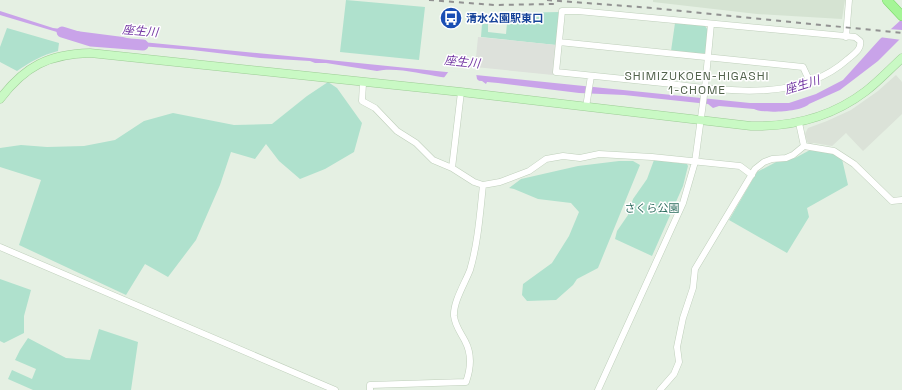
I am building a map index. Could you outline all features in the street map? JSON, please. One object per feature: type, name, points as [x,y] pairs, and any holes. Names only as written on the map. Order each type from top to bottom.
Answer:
[{"type":"main road","points":[[887,0],[902,16]]},
{"type":"street","points":[[846,37],[849,0]]},
{"type":"street","points":[[562,11],[578,11],[711,24],[855,37],[860,41],[861,45],[860,48],[845,62],[830,72],[810,82],[765,90],[705,90],[591,78],[556,72],[562,11]]},
{"type":"street","points":[[598,390],[683,202],[695,162],[702,116],[711,24]]},
{"type":"street","points":[[559,42],[803,67],[810,82]]},
{"type":"street","points":[[0,99],[10,85],[32,67],[44,61],[73,54],[116,56],[461,92],[586,107],[702,116],[751,126],[773,126],[799,123],[839,108],[866,91],[902,58]]},
{"type":"street","points":[[586,107],[591,78]]},
{"type":"street","points":[[364,83],[362,101],[376,108],[398,131],[416,144],[433,160],[452,168],[474,182],[483,185],[500,182],[529,171],[546,159],[563,156],[580,158],[599,154],[652,157],[740,166],[752,175]]},
{"type":"street","points":[[452,168],[461,92]]},
{"type":"street","points":[[799,123],[804,146]]},
{"type":"street","points":[[660,390],[674,374],[679,362],[677,347],[683,318],[693,288],[695,269],[755,169],[764,162],[772,159],[786,158],[793,155],[804,146],[834,151],[854,164],[892,201],[902,200]]},
{"type":"street","points":[[370,390],[370,385],[466,382],[470,371],[471,354],[458,330],[454,315],[457,300],[470,270],[476,241],[483,185]]},
{"type":"street","points":[[0,247],[335,390]]},
{"type":"shaded area","points":[[653,0],[845,0],[842,19],[757,14],[653,2]]},
{"type":"shaded area","points":[[0,11],[53,28],[123,37],[142,42],[750,103],[789,103],[816,94],[843,80],[880,39],[902,19],[902,37],[878,61],[840,90],[799,109],[774,112],[719,106],[713,108],[708,104],[624,95],[579,93],[487,82],[486,84],[482,81],[446,78],[401,70],[377,71],[326,63],[315,63],[310,61],[260,58],[140,46],[67,35],[0,15]]},
{"type":"shaded area","points":[[478,37],[556,45],[553,75],[475,67]]},
{"type":"shaded area","points":[[896,75],[902,82],[902,114],[863,151],[846,133],[832,146],[814,143],[810,144],[807,142],[805,134],[808,128],[851,110],[878,91]]},
{"type":"green space","points":[[346,0],[425,7],[419,60],[340,52]]},
{"type":"green space","points":[[560,12],[556,45],[481,37],[482,24],[488,24],[488,32],[506,34],[508,13]]},
{"type":"green space","points":[[675,23],[705,26],[708,30],[706,53],[671,51]]},
{"type":"green space","points":[[7,28],[59,43],[58,51],[36,59],[17,71],[0,62],[0,47]]},
{"type":"green space","points":[[328,82],[337,88],[362,123],[354,152],[325,169],[300,179],[279,161],[266,144],[255,159],[231,152],[220,185],[196,240],[168,277],[145,264],[126,295],[19,245],[41,180],[0,167],[0,148],[21,145],[47,147],[84,146],[115,140],[144,121],[173,113],[234,125],[272,124],[307,96]]},
{"type":"green space","points":[[810,150],[831,153],[842,159],[848,185],[807,208],[809,217],[787,253],[729,220],[757,172],[778,161],[795,158]]},
{"type":"green space","name":"さくら公園","points":[[654,160],[687,164],[688,166],[683,186],[652,256],[615,239],[617,231],[628,215],[633,199],[647,179]]},
{"type":"green space","points":[[619,161],[633,161],[640,165],[598,268],[577,279],[573,285],[556,300],[527,301],[522,295],[523,284],[552,263],[569,236],[579,212],[571,203],[538,199],[509,188],[521,179],[578,166]]},
{"type":"green space","points":[[0,279],[31,290],[24,316],[24,333],[4,343],[0,341]]},
{"type":"green space","points":[[99,329],[138,342],[131,390],[33,390],[8,379],[12,370],[32,379],[36,369],[15,360],[28,338],[66,358],[90,360]]},
{"type":"pier","points":[[888,29],[902,30],[902,40],[879,37]]},
{"type":"pier","points":[[449,71],[476,73],[477,79],[481,83],[443,79]]},
{"type":"waterway","name":"座生川","points":[[62,32],[91,41],[143,45]]},
{"type":"railway","points":[[429,0],[495,5],[554,4]]},
{"type":"railway","points":[[547,0],[652,8],[902,33]]},
{"type":"place","name":"清水公園駅東口","points":[[451,18]]},
{"type":"district","name":"SHIMIZUKOEN-HIGASHI 1-CHOME","points":[[697,83]]}]
